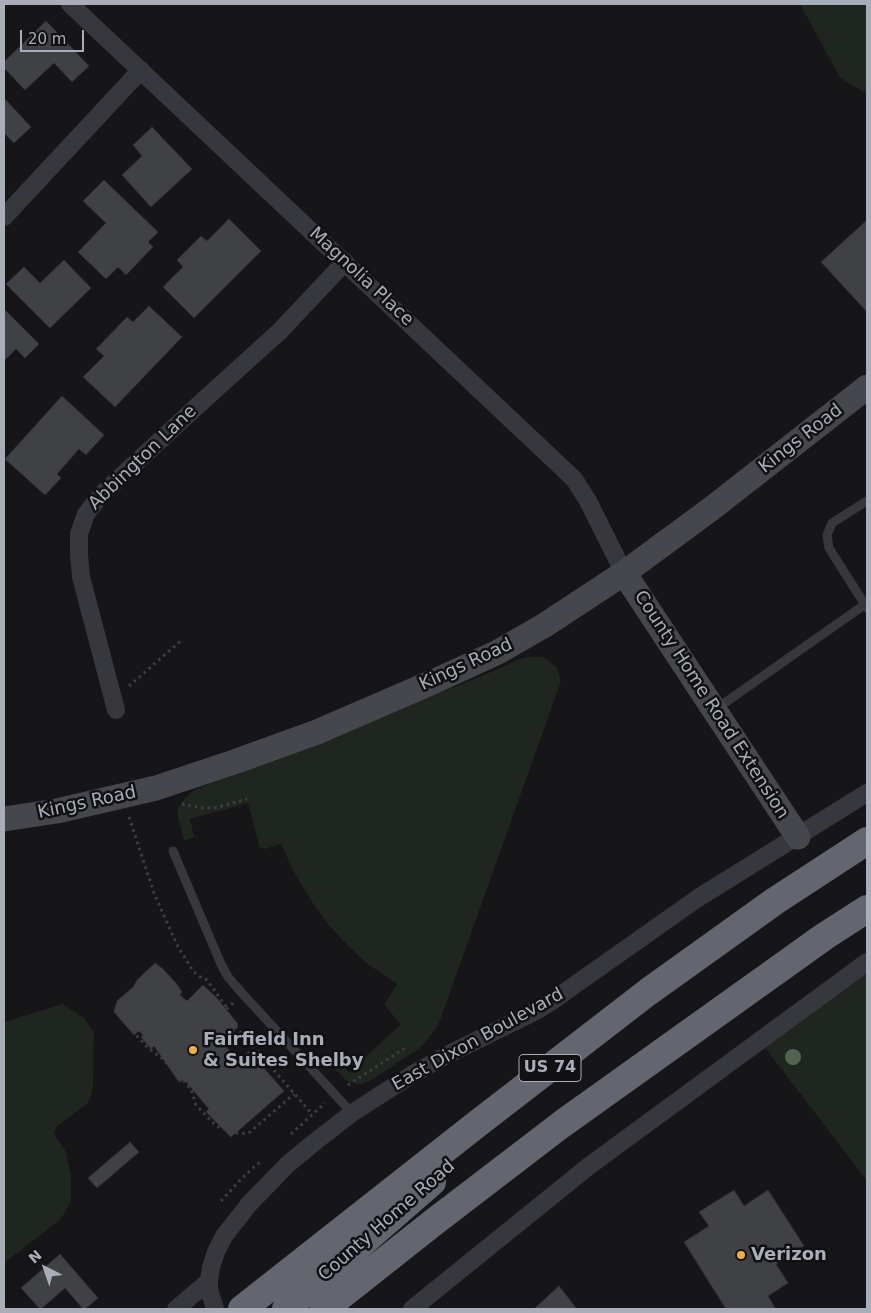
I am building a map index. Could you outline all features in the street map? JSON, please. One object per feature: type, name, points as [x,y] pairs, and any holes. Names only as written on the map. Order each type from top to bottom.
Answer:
[{"type":"highway","name":"US 74","points":[[242,1309],[648,992],[775,901],[867,842]]},
{"type":"highway","name":"US 74","points":[[324,1309],[562,1124],[817,941],[867,909]]},
{"type":"highway","name":"County Home Road","points":[[286,1309],[454,1163],[468,1143],[477,1124]]},
{"type":"street","name":"Magnolia Place","points":[[70,4],[574,479],[588,501],[624,573]]},
{"type":"street","points":[[4,217],[141,70]]},
{"type":"street","name":"Abbington Lane","points":[[115,705],[81,577],[79,534],[86,514],[102,494],[280,331],[345,262]]},
{"type":"street","name":"Kings Road","points":[[4,820],[57,811],[156,788],[234,762],[317,732],[498,652],[545,625],[624,573],[711,509],[867,387]]},
{"type":"street","name":"County Home Road Extension","points":[[624,573],[798,837]]},
{"type":"street","name":"East Dixon Boulevard","points":[[215,1309],[209,1289],[209,1280],[216,1252],[224,1236],[243,1210],[288,1164],[352,1113],[423,1068],[544,1006],[698,898],[867,793]]},
{"type":"street","points":[[412,1309],[589,1166],[867,962]]},
{"type":"street","points":[[176,1309],[209,1280]]},
{"type":"lane","points":[[715,710],[866,605],[829,548],[827,535],[832,523],[867,501]]},
{"type":"lane","points":[[173,851],[221,964],[228,976],[352,1113]]},
{"type":"path","points":[[115,705],[183,639]]},
{"type":"path","points":[[175,806],[182,804],[215,808],[246,799]]},
{"type":"path","points":[[122,820],[137,815]]},
{"type":"path","points":[[129,817],[154,893],[177,945],[193,971],[207,980],[226,1008]]},
{"type":"path","points":[[222,1012],[312,1114]]},
{"type":"path","points":[[128,1026],[191,1089],[196,1105],[220,1128],[241,1134],[250,1132],[294,1094]]},
{"type":"shaded area","points":[[800,4],[867,4],[867,94],[840,78]]},
{"type":"shaded area","points":[[525,657],[544,657],[557,668],[561,681],[438,1026],[421,1047],[370,1081],[357,1084],[347,1081],[333,1067],[332,1061],[335,1058],[349,1072],[401,1024],[384,1005],[397,984],[369,965],[328,924],[310,899],[293,870],[281,844],[265,849],[260,848],[248,803],[190,819],[194,837],[184,841],[178,809],[184,799],[194,790],[477,678]]},
{"type":"shaded area","points":[[867,962],[867,1181],[760,1041]]},
{"type":"shaded area","points":[[63,1004],[84,1018],[94,1032],[91,1096],[87,1104],[57,1126],[54,1133],[66,1152],[71,1177],[71,1202],[60,1220],[4,1263],[4,1022]]},
{"type":"building","points":[[46,21],[89,66],[72,82],[54,63],[25,90],[4,68],[4,62]]},
{"type":"building","points":[[4,98],[31,127],[14,143],[4,133]]},
{"type":"building","points":[[152,127],[192,169],[151,207],[122,175],[142,156],[133,145]]},
{"type":"building","points":[[104,180],[158,232],[148,242],[153,247],[126,275],[118,267],[106,279],[78,252],[106,223],[83,201]]},
{"type":"building","points":[[229,219],[261,251],[194,318],[163,287],[183,267],[177,260],[201,236],[207,241]]},
{"type":"building","points":[[867,220],[867,312],[821,262]]},
{"type":"building","points":[[64,260],[91,288],[50,328],[6,284],[24,267],[40,283]]},
{"type":"building","points":[[149,306],[182,337],[115,407],[83,377],[104,356],[96,349],[127,317],[133,322]]},
{"type":"building","points":[[4,309],[39,344],[25,358],[16,349],[4,361]]},
{"type":"building","points":[[62,396],[104,435],[86,455],[79,449],[57,474],[61,478],[45,495],[5,459]]},
{"type":"building","name":"Fairfield Inn & Suites Shelby","points":[[155,963],[176,983],[182,992],[180,995],[187,1001],[203,985],[216,997],[238,1024],[226,1046],[238,1062],[249,1051],[284,1091],[231,1137],[206,1112],[209,1109],[187,1083],[184,1080],[179,1082],[154,1046],[151,1049],[141,1037],[143,1035],[139,1031],[134,1035],[114,1012],[117,1001]]},
{"type":"building","points":[[130,1142],[139,1152],[97,1188],[88,1178]]},
{"type":"building","name":"Verizon","points":[[734,1190],[744,1206],[768,1190],[804,1246],[776,1264],[788,1283],[768,1296],[775,1308],[773,1309],[726,1309],[684,1242],[709,1226],[699,1212]]},
{"type":"building","points":[[60,1254],[98,1298],[85,1309],[65,1288],[40,1309],[21,1288]]},
{"type":"building","points":[[559,1286],[577,1309],[534,1309],[535,1308]]},
{"type":"place","name":"Fairfield Inn & Suites Shelby","points":[[193,1050]]},
{"type":"place","name":"Verizon","points":[[741,1255]]}]
